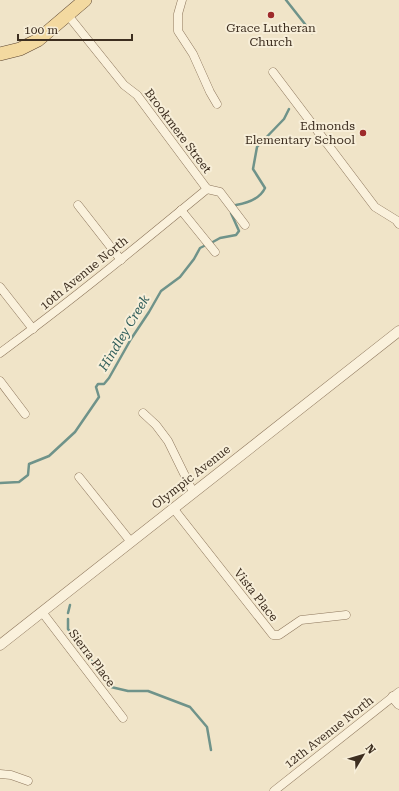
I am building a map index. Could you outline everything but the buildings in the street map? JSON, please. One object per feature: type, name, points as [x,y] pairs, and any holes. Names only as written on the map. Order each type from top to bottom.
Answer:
[{"type":"main road","points":[[0,54],[20,49],[38,40],[85,0]]},
{"type":"street","points":[[182,0],[178,14],[178,31],[193,54],[217,104]]},
{"type":"street","name":"Brookmere Street","points":[[68,14],[124,85],[137,95],[207,189]]},
{"type":"street","points":[[273,72],[375,207],[396,220],[399,224]]},
{"type":"street","points":[[207,189],[220,192],[245,225]]},
{"type":"street","name":"10th Avenue North","points":[[0,353],[33,329],[207,189]]},
{"type":"street","points":[[78,205],[120,260]]},
{"type":"street","points":[[181,210],[215,252]]},
{"type":"street","points":[[0,287],[33,329]]},
{"type":"street","name":"Olympic Avenue","points":[[0,645],[399,331]]},
{"type":"street","points":[[0,381],[25,414]]},
{"type":"street","points":[[143,413],[156,425],[168,441],[193,492]]},
{"type":"street","points":[[79,477],[130,542]]},
{"type":"street","name":"Vista Place","points":[[173,508],[273,635],[279,635],[301,620],[346,615]]},
{"type":"street","name":"Sierra Place","points":[[42,612],[123,718]]},
{"type":"street","name":"12th Avenue North","points":[[274,791],[397,698]]},
{"type":"street","points":[[0,774],[11,775],[28,781]]},
{"type":"waterway","points":[[286,0],[312,33]]},
{"type":"waterway","points":[[236,205],[253,200],[263,192],[265,188],[253,169],[257,147],[284,119],[289,109]]},
{"type":"waterway","name":"Hindley Creek","points":[[211,243],[220,238],[236,235],[239,231],[231,213]]},
{"type":"waterway","name":"Hindley Creek","points":[[0,483],[19,482],[28,475],[29,464],[49,456],[75,432],[99,397],[96,387],[98,384],[104,384],[109,378],[161,291],[180,277],[194,259],[200,248],[204,246]]},
{"type":"waterway","name":"Hindley Creek","points":[[68,613],[70,605]]},
{"type":"waterway","name":"Hindley Creek","points":[[68,619],[68,629],[84,651]]},
{"type":"waterway","name":"Hindley Creek","points":[[90,659],[111,687],[128,691],[148,691],[190,707],[207,727],[211,750]]},
{"type":"place","name":"Grace Lutheran Church","points":[[271,15]]},
{"type":"place","name":"Edmonds Elementary School","points":[[363,133]]}]
